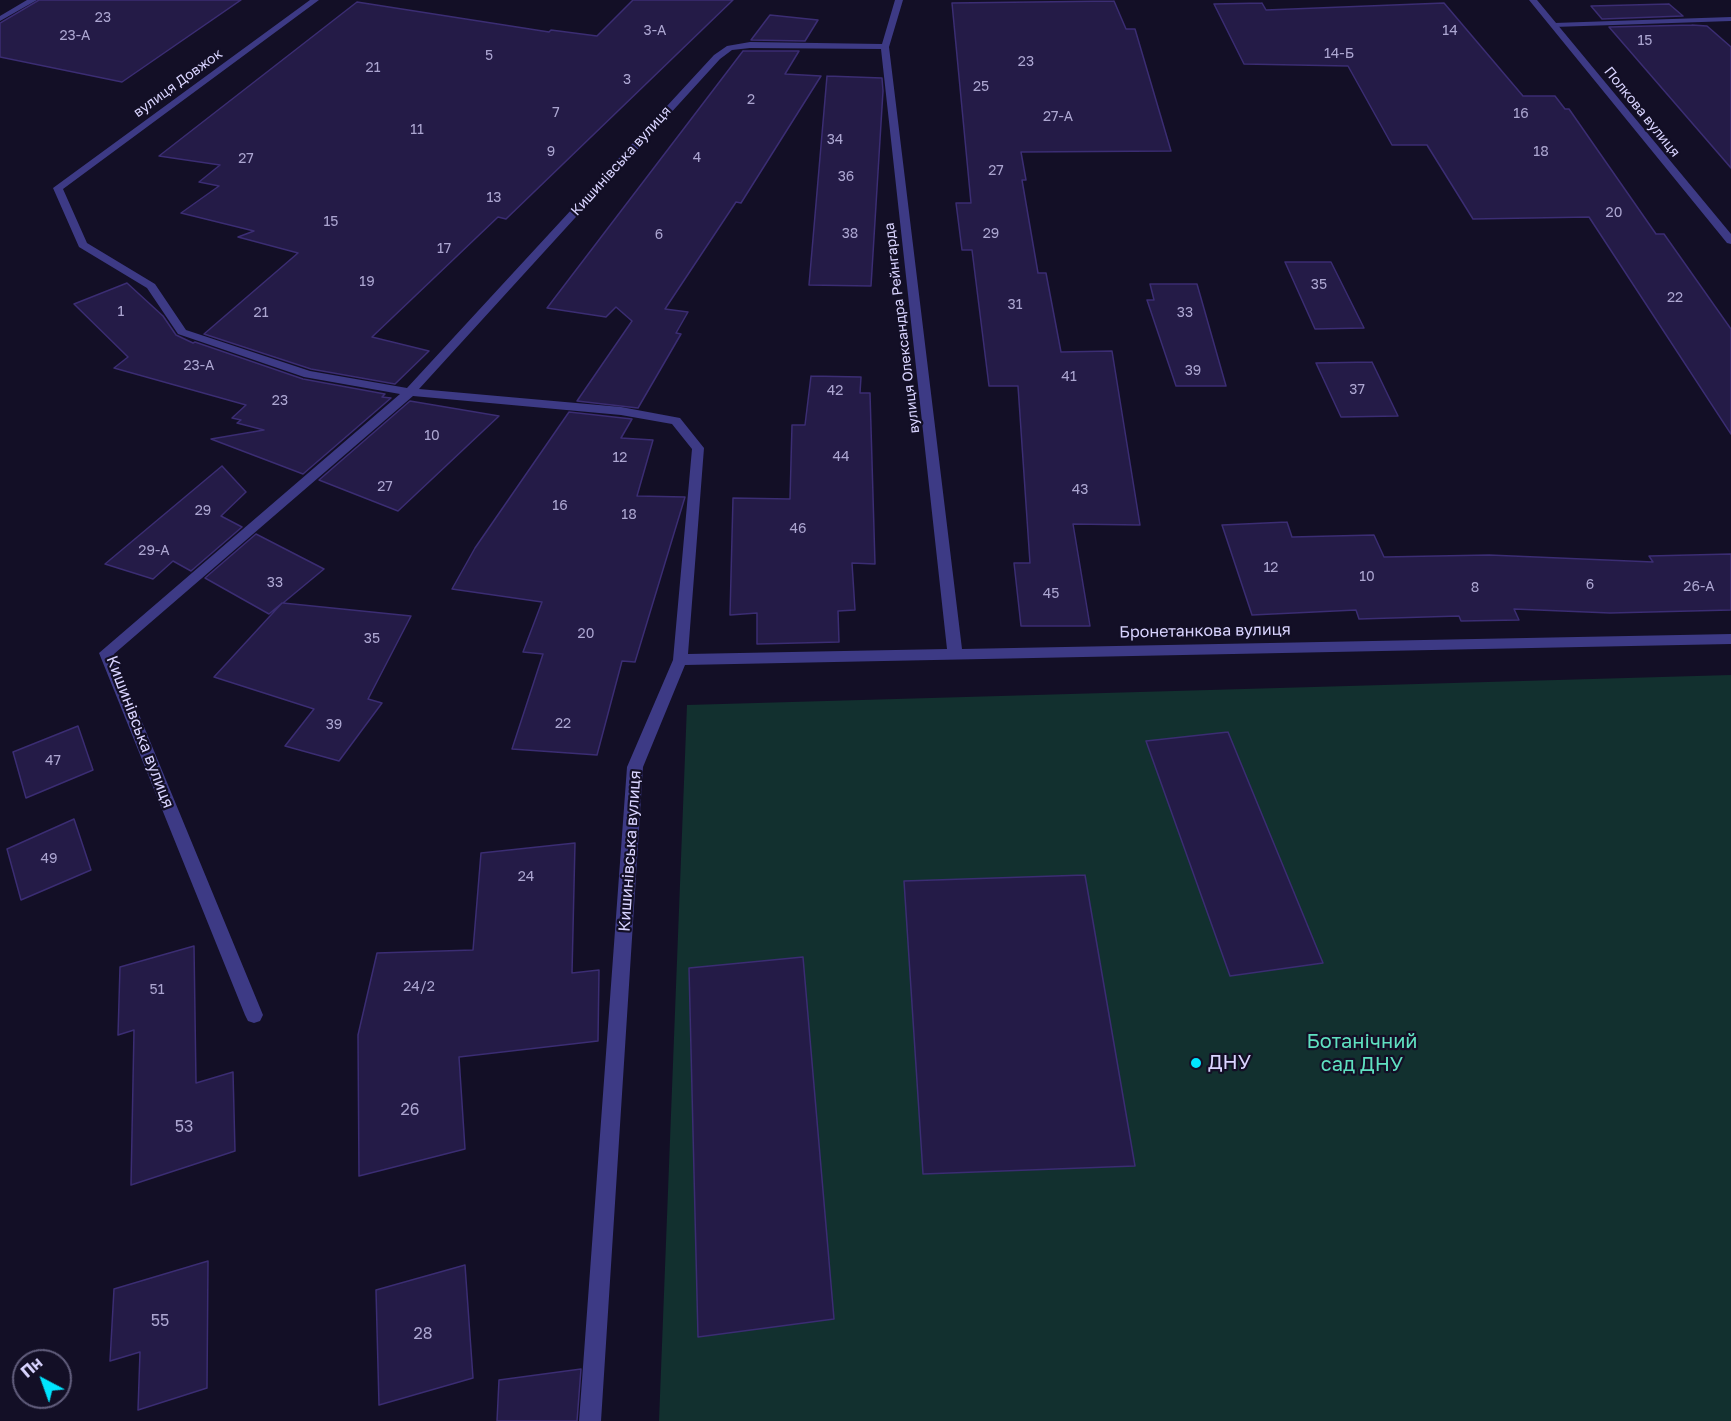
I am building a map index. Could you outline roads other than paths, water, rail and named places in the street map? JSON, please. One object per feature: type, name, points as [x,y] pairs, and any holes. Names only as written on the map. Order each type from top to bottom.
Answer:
[{"type":"street","points":[[0,19],[33,0]]},
{"type":"street","name":"вулиця Довжок","points":[[315,0],[58,188],[83,244],[151,286],[182,332],[308,374],[410,392]]},
{"type":"street","name":"вулиця Олександра Рейнгарда","points":[[899,0],[885,47],[954,654]]},
{"type":"street","name":"Полкова вулиця","points":[[1533,0],[1731,241]]},
{"type":"street","points":[[1554,25],[1731,19]]},
{"type":"street","name":"Кишинівська вулиця","points":[[254,1015],[106,653],[410,392],[717,57],[730,48],[750,45],[885,47]]},
{"type":"street","name":"Кишинівська вулиця","points":[[410,392],[621,411],[676,422],[698,448],[680,660],[635,767],[590,1421]]},
{"type":"street","name":"Бронетанкова вулиця","points":[[680,660],[1731,639]]},
{"type":"place","name":"ДНУ","points":[[1196,1063]]},
{"type":"park label","name":"Ботанічний сад ДНУ","points":[[1362,1054]]}]
